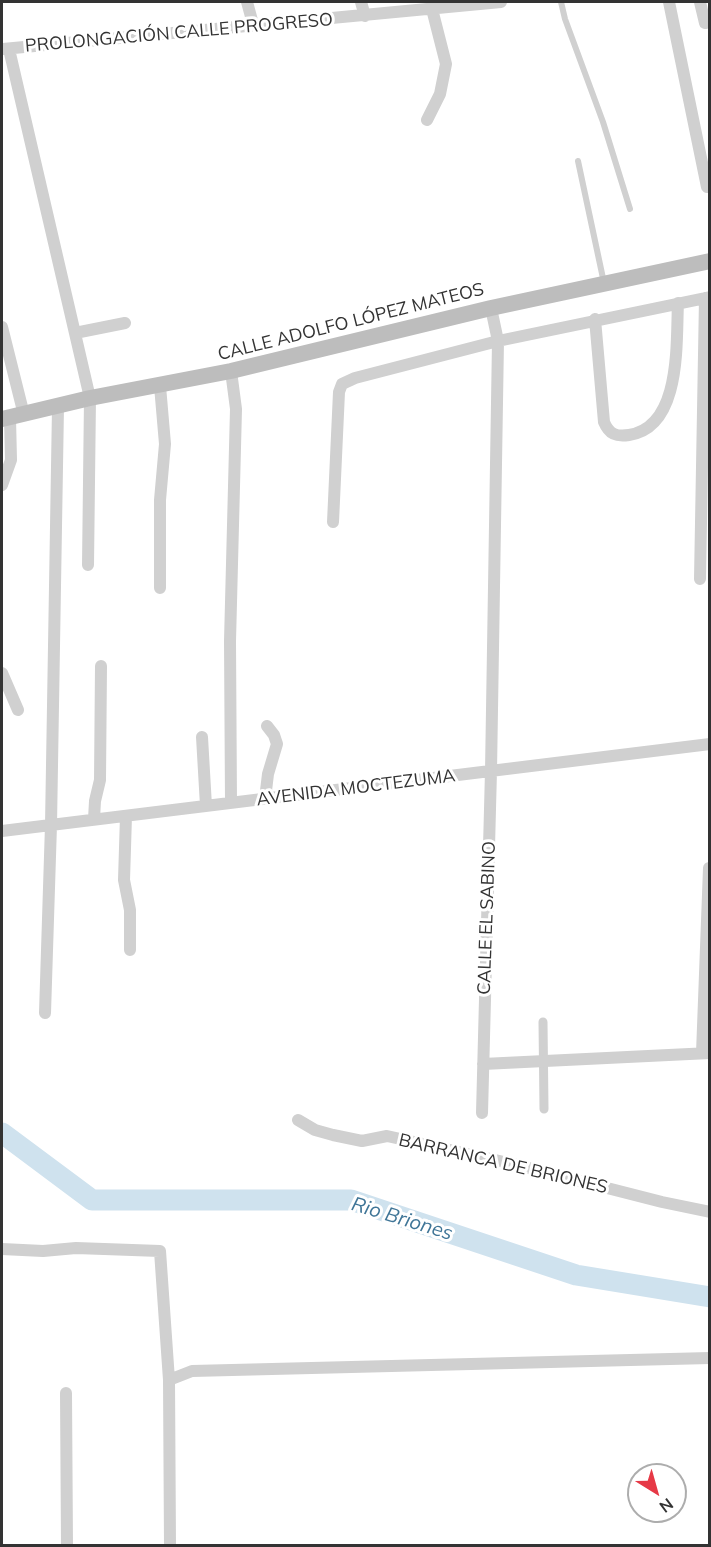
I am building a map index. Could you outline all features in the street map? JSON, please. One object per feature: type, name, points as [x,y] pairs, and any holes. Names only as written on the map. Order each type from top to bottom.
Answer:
[{"type":"main road","name":"CALLE ADOLFO LÓPEZ MATEOS","points":[[12,417],[90,398],[231,371],[491,308],[710,261]]},
{"type":"street","points":[[247,2],[253,24]]},
{"type":"street","points":[[361,2],[365,16]]},
{"type":"street","name":"PROLONGACIÓN CALLE PROGRESO","points":[[5,49],[501,2]]},
{"type":"street","points":[[669,2],[707,187]]},
{"type":"street","points":[[700,2],[705,23],[710,22]]},
{"type":"street","points":[[427,120],[440,94],[446,64],[432,9]]},
{"type":"street","points":[[5,49],[90,398],[88,565]]},
{"type":"street","points":[[333,522],[339,392],[342,384],[355,378],[498,341],[707,297],[700,579]]},
{"type":"street","points":[[595,319],[604,422],[608,431],[615,435],[627,436],[639,433],[651,424],[664,408],[672,388],[678,303]]},
{"type":"street","name":"CALLE EL SABINO","points":[[482,1113],[491,771],[498,341],[491,308]]},
{"type":"street","points":[[75,333],[125,323]]},
{"type":"street","points":[[2,327],[12,417],[11,460],[2,485]]},
{"type":"street","points":[[231,371],[236,410],[231,630],[231,803]]},
{"type":"street","points":[[160,386],[165,444],[159,500],[160,588]]},
{"type":"street","points":[[45,1013],[51,825],[58,407]]},
{"type":"street","points":[[94,819],[100,780],[101,666]]},
{"type":"street","points":[[2,673],[18,710]]},
{"type":"street","points":[[265,799],[268,774],[277,744],[267,726]]},
{"type":"street","points":[[202,737],[206,806]]},
{"type":"street","name":"AVENIDA MOCTEZUMA","points":[[2,831],[710,744]]},
{"type":"street","points":[[126,816],[124,880],[130,910],[130,950]]},
{"type":"street","points":[[483,1064],[706,1053],[709,868]]},
{"type":"street","points":[[543,1022],[544,1109]]},
{"type":"street","name":"BARRANCA DE BRIONES","points":[[298,1120],[315,1130],[333,1135],[362,1141],[387,1136],[710,1212]]},
{"type":"street","points":[[2,1250],[43,1251],[76,1248],[160,1251],[169,1380],[170,1545]]},
{"type":"street","points":[[169,1380],[192,1371],[710,1358]]},
{"type":"street","points":[[66,1393],[67,1545]]},
{"type":"lane","points":[[561,2],[565,19],[603,122],[630,209]]},
{"type":"lane","points":[[578,161],[604,284]]},
{"type":"waterway","name":"Rio Briones","points":[[2,1133],[92,1200],[351,1200],[576,1275],[710,1297]]}]
